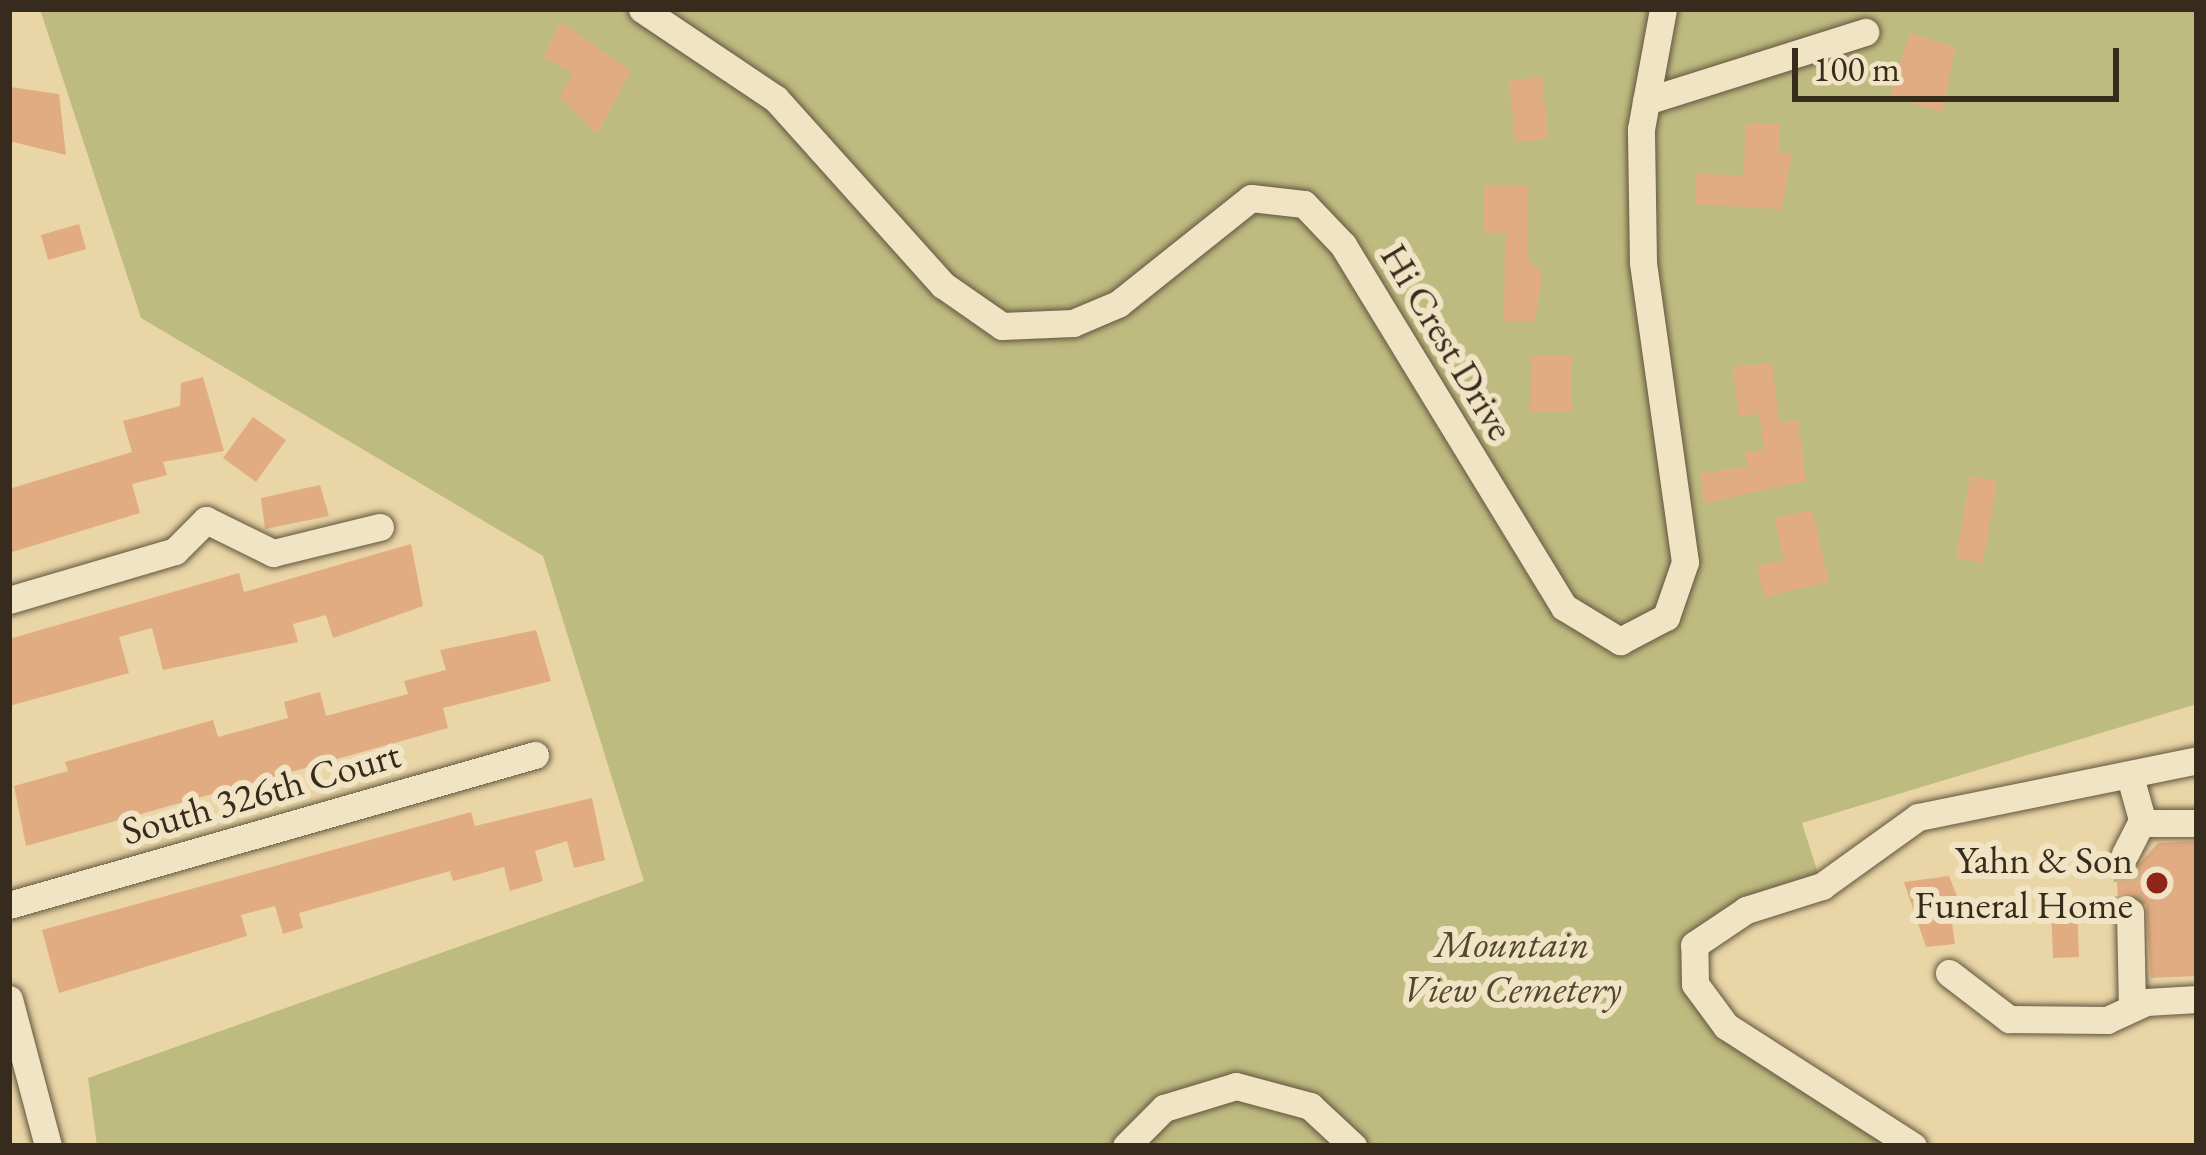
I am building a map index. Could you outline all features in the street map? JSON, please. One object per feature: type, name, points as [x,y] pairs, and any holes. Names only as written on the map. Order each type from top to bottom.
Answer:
[{"type":"street","name":"Hi Crest Drive","points":[[642,9],[776,99],[944,285],[1002,326],[1073,323],[1118,304],[1251,198],[1304,204],[1343,245],[1564,607],[1609,640],[1659,625],[1685,562],[1643,262],[1646,101],[1663,9]]},
{"type":"street","points":[[1646,101],[1865,32]]},
{"type":"street","points":[[9,600],[175,550],[206,520],[273,553],[380,526]]},
{"type":"street","name":"South 326th Court","points":[[9,905],[535,755]]},
{"type":"street","points":[[1913,1146],[1726,1026],[1695,984],[1694,946],[1746,910],[1822,886],[1918,817],[2132,780],[2197,760]]},
{"type":"street","points":[[2126,854],[2142,821],[2132,780]]},
{"type":"street","points":[[2142,821],[2197,824]]},
{"type":"street","points":[[2129,912],[2132,1008]]},
{"type":"street","points":[[1949,973],[2009,1019],[2107,1020],[2132,1008],[2197,999]]},
{"type":"street","points":[[9,999],[48,1146]]},
{"type":"street","points":[[1126,1146],[1164,1108],[1236,1086],[1310,1106],[1353,1146]]},
{"type":"green space","name":"Mountain View Cemetery","points":[[40,9],[2197,9],[2197,704],[1802,823],[1822,886],[1694,945],[1705,1003],[1913,1146],[97,1146],[88,1078],[644,881],[543,556],[141,318]]},
{"type":"building","points":[[561,22],[631,71],[597,134],[560,97],[572,73],[543,57]]},
{"type":"building","points":[[1910,33],[1955,47],[1943,112],[1890,96]]},
{"type":"building","points":[[1542,77],[1548,139],[1515,142],[1509,80]]},
{"type":"building","points":[[10,87],[59,94],[66,155],[9,141]]},
{"type":"building","points":[[1745,124],[1780,124],[1779,154],[1792,154],[1781,209],[1695,204],[1695,174],[1744,175]]},
{"type":"building","points":[[1484,185],[1528,185],[1528,258],[1542,273],[1535,321],[1504,321],[1505,234],[1484,234]]},
{"type":"building","points":[[79,224],[86,249],[48,260],[41,235]]},
{"type":"building","points":[[1531,355],[1571,356],[1571,412],[1530,411]]},
{"type":"building","points":[[1772,363],[1779,422],[1798,420],[1806,481],[1704,503],[1700,473],[1747,467],[1745,452],[1764,450],[1759,414],[1739,416],[1733,367]]},
{"type":"building","points":[[203,377],[224,451],[163,462],[167,475],[132,484],[140,513],[9,553],[9,489],[132,452],[123,421],[180,406],[181,383]]},
{"type":"building","points":[[253,417],[286,440],[256,482],[223,458]]},
{"type":"building","points":[[1970,476],[1997,481],[1983,563],[1956,558]]},
{"type":"building","points":[[320,485],[329,516],[265,529],[261,498]]},
{"type":"building","points":[[1812,510],[1829,582],[1764,597],[1757,566],[1784,560],[1774,518]]},
{"type":"building","points":[[411,544],[423,606],[333,638],[326,615],[293,624],[298,642],[163,670],[152,628],[119,637],[129,673],[9,706],[9,639],[239,573],[244,592]]},
{"type":"building","points":[[536,630],[551,681],[443,708],[448,728],[26,846],[14,786],[68,771],[65,762],[213,720],[218,737],[288,718],[284,702],[320,692],[326,716],[408,694],[404,681],[446,670],[440,650]]},
{"type":"building","points":[[592,798],[605,860],[574,868],[567,841],[535,851],[543,881],[510,891],[504,867],[453,881],[450,871],[299,913],[303,928],[283,934],[275,906],[241,915],[247,936],[59,993],[42,930],[471,812],[475,826]]},
{"type":"building","name":"Yahn & Son Funeral Home","points":[[2197,841],[2197,976],[2151,978],[2146,904],[2118,899],[2116,869],[2134,870],[2158,843]]},
{"type":"building","points":[[1949,876],[1964,914],[1951,916],[1955,944],[1926,947],[1904,882]]},
{"type":"building","points":[[2077,907],[2079,957],[2053,958],[2051,908]]},
{"type":"tunnel","points":[[2125,854],[2130,912]]},
{"type":"place","name":"Yahn & Son Funeral Home","points":[[2157,883]]}]
